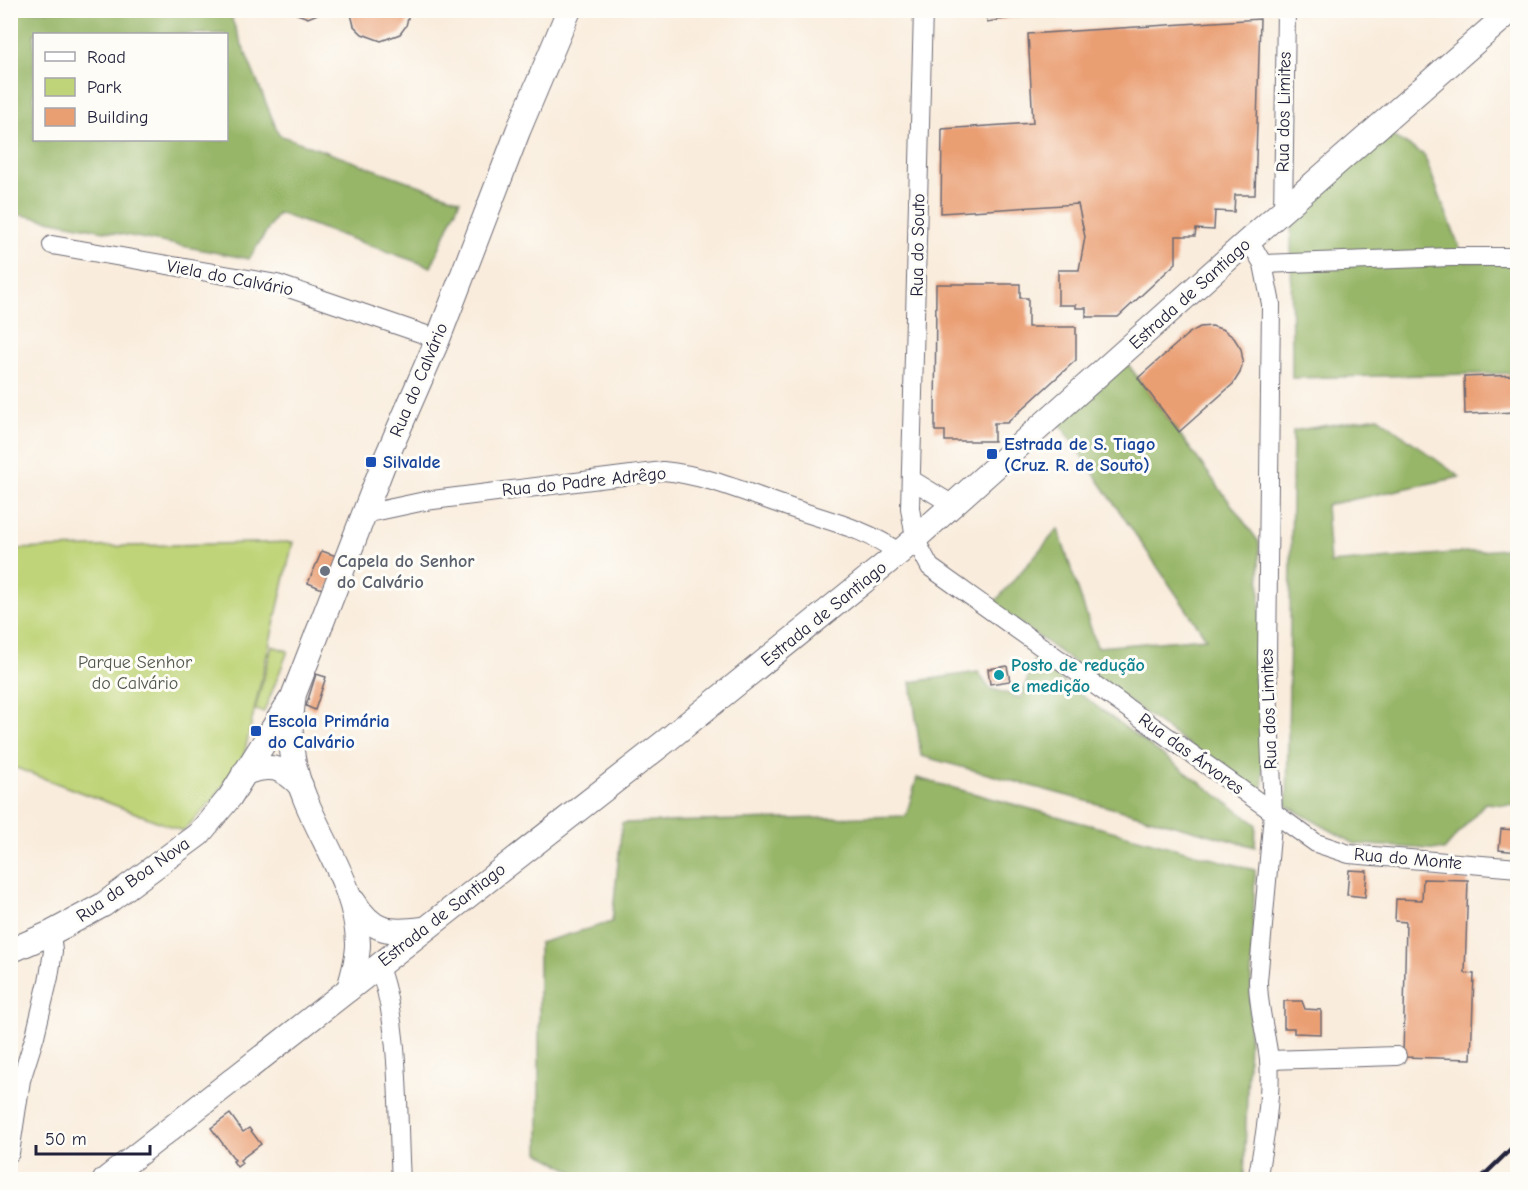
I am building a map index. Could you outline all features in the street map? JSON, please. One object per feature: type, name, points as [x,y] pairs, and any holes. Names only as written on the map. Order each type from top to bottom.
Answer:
[{"type":"main road","name":"Rua do Calvário","points":[[367,927],[361,913],[345,889],[301,786],[293,759],[290,730],[294,694],[364,514],[438,339],[518,131],[569,10]]},
{"type":"main road","name":"Estrada de Santiago","points":[[105,1179],[666,741],[907,546],[1249,240],[1283,213],[1512,10]]},
{"type":"main road","name":"Rua da Boa Nova","points":[[10,951],[51,933],[103,905],[199,834],[230,797],[294,694]]},
{"type":"main road","points":[[244,773],[261,768],[276,768],[288,773],[301,786]]},
{"type":"main road","points":[[367,927],[396,932],[423,930]]},
{"type":"main road","points":[[367,927],[384,943],[378,965]]},
{"type":"main road","points":[[349,988],[358,946],[367,927]]},
{"type":"street","name":"Rua do Souto","points":[[907,546],[912,480],[923,10]]},
{"type":"street","name":"Rua dos Limites","points":[[1283,213],[1286,10]]},
{"type":"street","name":"Rua dos Limites","points":[[1249,240],[1263,264],[1271,304],[1267,658],[1273,814],[1257,981],[1258,1005],[1269,1060],[1265,1141],[1257,1179]]},
{"type":"street","name":"Viela do Calvário","points":[[52,245],[277,284],[438,339]]},
{"type":"street","points":[[1263,264],[1451,256],[1518,258]]},
{"type":"street","name":"Rua do Padre Adrêgo","points":[[364,514],[424,501],[663,471],[689,474],[882,540],[907,546]]},
{"type":"street","points":[[912,480],[953,505]]},
{"type":"street","name":"Rua das Árvores","points":[[907,546],[930,567],[1273,814]]},
{"type":"street","name":"Rua do Monte","points":[[1273,814],[1316,843],[1349,854],[1518,868]]},
{"type":"street","points":[[10,1153],[21,1080],[35,1036],[49,977],[52,951],[51,933]]},
{"type":"street","points":[[378,965],[386,982],[392,1024],[401,1179]]},
{"type":"street","points":[[1269,1060],[1397,1056]]},
{"type":"green space","points":[[10,11],[234,11],[232,20],[279,135],[460,200],[431,267],[278,213],[249,259],[11,213]]},
{"type":"green space","points":[[1386,132],[1424,155],[1465,262],[1517,262],[1517,373],[1292,378],[1291,219]]},
{"type":"green space","points":[[1127,363],[1259,542],[1263,798],[993,604],[1058,529],[1097,647],[1206,638],[1060,424]]},
{"type":"green space","points":[[1378,417],[1460,477],[1326,505],[1330,563],[1517,548],[1517,806],[1485,803],[1444,850],[1355,844],[1287,806],[1293,431]]},
{"type":"green space","name":"Parque Senhor do Calvário","points":[[293,542],[244,755],[213,800],[183,831],[11,766],[10,549]]},
{"type":"green space","points":[[272,646],[288,651],[264,712],[255,710]]},
{"type":"green space","points":[[1034,660],[1256,824],[1255,847],[921,756],[911,682],[978,672],[989,688],[1021,698]]},
{"type":"green space","points":[[917,778],[1255,870],[1244,1179],[586,1179],[539,1153],[539,943],[612,922],[622,823],[906,816]]},
{"type":"building","points":[[286,10],[327,10],[308,18]]},
{"type":"building","points":[[350,10],[410,10],[406,26],[400,34],[381,41],[362,34],[354,26]]},
{"type":"building","points":[[985,10],[1047,10],[1047,12],[987,22]]},
{"type":"building","points":[[1260,19],[1255,195],[1235,195],[1234,212],[1215,211],[1214,230],[1196,229],[1195,236],[1176,236],[1176,263],[1118,317],[1086,317],[1086,308],[1076,308],[1076,305],[1058,305],[1058,270],[1079,270],[1085,237],[1078,204],[941,213],[942,129],[1033,123],[1028,34]]},
{"type":"building","points":[[936,284],[1020,284],[1020,298],[1028,298],[1028,327],[1076,327],[1076,360],[1007,423],[994,423],[994,441],[945,441],[945,431],[935,431]]},
{"type":"building","points":[[1212,326],[1224,330],[1234,338],[1241,349],[1243,361],[1240,373],[1233,384],[1179,432],[1138,378],[1189,333],[1200,327]]},
{"type":"building","points":[[1518,375],[1518,412],[1465,414],[1464,377]]},
{"type":"building","points":[[1518,504],[1518,546],[1516,546],[1513,505]]},
{"type":"building","name":"Capela do Senhor do Calvário","points":[[322,551],[342,558],[327,591],[308,583]]},
{"type":"building","name":"Posto de redução e medição","points":[[1007,666],[1010,681],[990,684],[988,669]]},
{"type":"building","points":[[316,674],[326,677],[315,710],[306,706]]},
{"type":"building","points":[[1501,829],[1518,830],[1518,852],[1499,850]]},
{"type":"building","points":[[1349,870],[1367,871],[1365,897],[1347,895]]},
{"type":"building","points":[[1423,879],[1468,880],[1465,973],[1474,974],[1471,1059],[1403,1057],[1406,922],[1395,921],[1396,899],[1422,900]]},
{"type":"building","points":[[1284,1001],[1302,1001],[1305,1009],[1321,1010],[1321,1034],[1294,1033],[1294,1028],[1284,1028]]},
{"type":"building","points":[[230,1114],[243,1132],[249,1128],[261,1144],[240,1160],[242,1163],[237,1167],[233,1161],[235,1160],[211,1128]]},
{"type":"railway","points":[[1479,1180],[1518,1142]]},
{"type":"place","name":"Estrada de S. Tiago (Cruz. R. de Souto)","points":[[992,454]]},
{"type":"place","name":"Silvalde","points":[[371,462]]},
{"type":"place","name":"Capela do Senhor do Calvário","points":[[325,571]]},
{"type":"place","name":"Posto de redução e medição","points":[[999,675]]},
{"type":"place","name":"Escola Primária do Calvário","points":[[256,731]]}]
